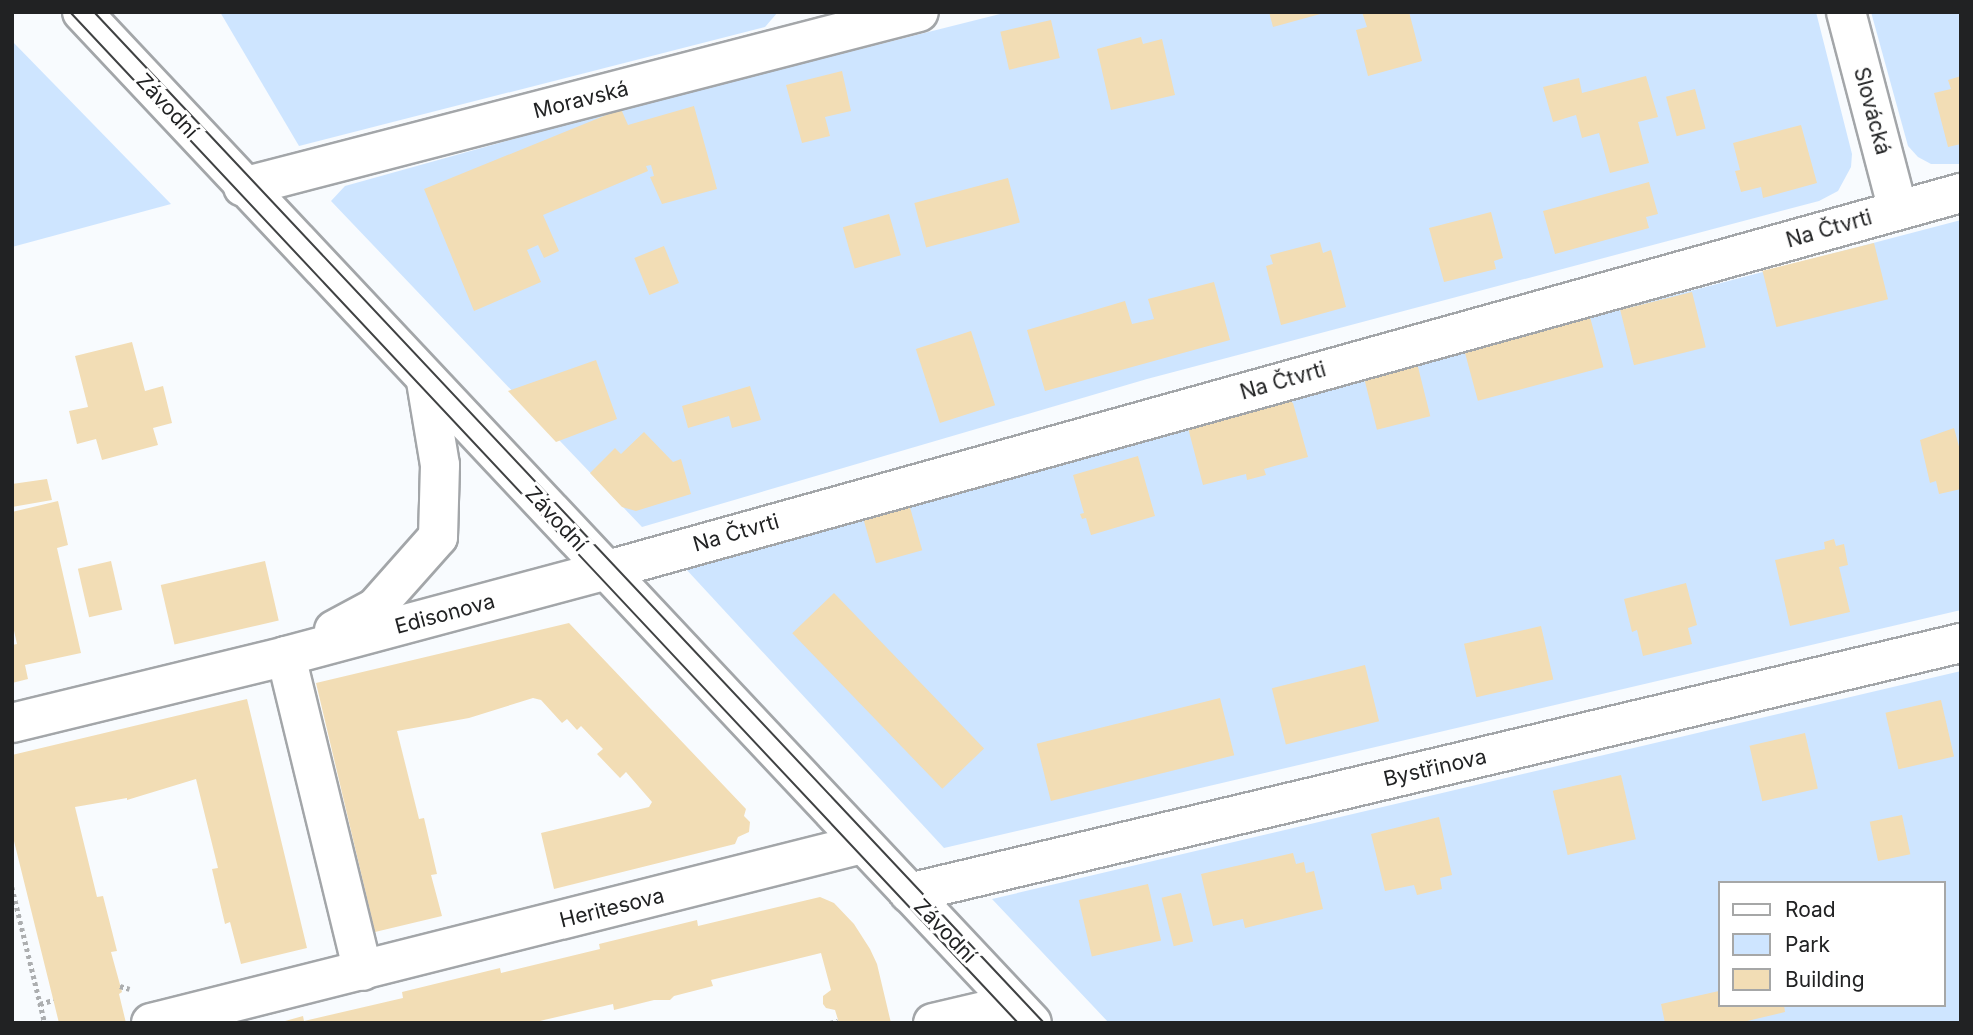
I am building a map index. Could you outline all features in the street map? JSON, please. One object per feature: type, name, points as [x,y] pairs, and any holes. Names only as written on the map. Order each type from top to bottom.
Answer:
[{"type":"street","name":"Závodní","points":[[82,12],[243,187],[1023,1013]]},
{"type":"street","name":"Moravská","points":[[243,187],[919,12]]},
{"type":"street","name":"Slovácká","points":[[1846,12],[1898,210]]},
{"type":"street","name":"Na Čtvrti","points":[[605,571],[1961,193]]},
{"type":"street","name":"Edisonova","points":[[286,656],[375,608],[438,537],[440,465],[426,381]]},
{"type":"street","name":"Edisonova","points":[[12,723],[286,656],[605,571]]},
{"type":"street","name":"Bystřinova","points":[[909,893],[1961,643]]},
{"type":"street","points":[[286,656],[363,971]]},
{"type":"street","name":"Heritesova","points":[[151,1023],[862,844]]},
{"type":"street","points":[[933,1023],[1023,1013]]},
{"type":"path","points":[[12,887],[45,1023]]},
{"type":"path","points":[[40,1004],[53,1000]]},
{"type":"path","points":[[830,1023],[838,1021]]},
{"type":"green space","points":[[220,12],[778,12],[765,27],[299,146]]},
{"type":"green space","points":[[1008,12],[1816,12],[1852,154],[1851,167],[1838,191],[1819,201],[1147,379],[642,527],[331,201],[345,186],[621,109]]},
{"type":"green space","points":[[1871,12],[1961,12],[1961,164],[1931,164],[1918,157],[1908,146]]},
{"type":"green space","points":[[12,41],[171,204],[12,247]]},
{"type":"green space","points":[[1961,220],[1961,610],[944,848],[685,568],[1350,380]]},
{"type":"green space","points":[[1961,671],[1961,1023],[1109,1023],[992,899]]},
{"type":"building","points":[[1269,12],[1324,12],[1324,13],[1273,27]]},
{"type":"building","points":[[1362,12],[1409,12],[1422,61],[1368,76],[1356,30],[1367,27]]},
{"type":"building","points":[[1051,20],[1060,58],[1009,70],[1000,32]]},
{"type":"building","points":[[1141,37],[1143,44],[1162,39],[1175,95],[1111,110],[1097,49]]},
{"type":"building","points":[[842,71],[851,111],[825,117],[830,136],[802,143],[786,85]]},
{"type":"building","points":[[1646,76],[1658,117],[1638,122],[1649,163],[1610,173],[1599,133],[1582,138],[1576,115],[1553,122],[1543,87],[1579,78],[1582,93]]},
{"type":"building","points":[[1961,76],[1961,144],[1948,147],[1934,93],[1951,89],[1948,80]]},
{"type":"building","points":[[1695,89],[1706,129],[1677,136],[1666,97]]},
{"type":"building","points":[[694,106],[717,189],[662,204],[650,177],[654,176],[651,165],[646,166],[648,171],[543,215],[559,251],[544,258],[538,245],[527,250],[541,282],[474,311],[424,189],[621,109],[628,125]]},
{"type":"building","points":[[1801,125],[1817,183],[1763,198],[1761,187],[1741,192],[1735,171],[1740,170],[1733,143]]},
{"type":"building","points":[[1008,178],[1020,222],[926,248],[914,203]]},
{"type":"building","points":[[1649,182],[1658,214],[1646,217],[1649,228],[1555,254],[1543,211]]},
{"type":"building","points":[[1491,212],[1503,258],[1494,261],[1496,269],[1444,282],[1429,228]]},
{"type":"building","points":[[889,214],[901,255],[855,269],[843,227]]},
{"type":"building","points":[[1320,242],[1323,253],[1331,250],[1346,307],[1281,325],[1266,266],[1273,264],[1270,255]]},
{"type":"building","points":[[1874,243],[1888,299],[1776,327],[1762,271]]},
{"type":"building","points":[[664,246],[679,283],[649,295],[634,258]]},
{"type":"building","points":[[1214,282],[1230,340],[1045,391],[1027,330],[1125,301],[1132,324],[1154,319],[1148,299]]},
{"type":"building","points":[[1692,292],[1706,347],[1634,365],[1620,310]]},
{"type":"building","points":[[1590,317],[1603,367],[1478,401],[1464,351]]},
{"type":"building","points":[[971,331],[995,405],[940,423],[916,349]]},
{"type":"building","points":[[132,342],[145,391],[163,386],[172,423],[153,428],[158,445],[102,460],[96,439],[77,444],[69,411],[88,407],[75,356]]},
{"type":"building","points":[[596,360],[617,419],[556,442],[508,391]]},
{"type":"building","points":[[1417,363],[1430,416],[1377,430],[1364,376]]},
{"type":"building","points":[[750,386],[761,420],[732,428],[729,416],[688,428],[682,406]]},
{"type":"building","points":[[1284,398],[1293,403],[1308,457],[1264,469],[1266,475],[1247,480],[1246,474],[1203,485],[1187,424]]},
{"type":"building","points":[[1954,428],[1961,454],[1961,489],[1939,494],[1936,481],[1930,483],[1920,440]]},
{"type":"building","points":[[644,432],[673,462],[681,459],[691,494],[636,511],[622,507],[590,473],[615,448],[621,454]]},
{"type":"building","points":[[1138,456],[1155,516],[1091,535],[1086,518],[1082,519],[1080,514],[1084,513],[1073,475]]},
{"type":"building","points":[[47,479],[52,500],[12,507],[12,484]]},
{"type":"building","points":[[58,501],[68,545],[57,548],[81,653],[25,665],[28,679],[12,683],[12,645],[17,644],[12,622],[12,512]]},
{"type":"building","points":[[909,504],[922,550],[876,563],[863,517]]},
{"type":"building","points":[[1834,539],[1836,546],[1844,544],[1848,565],[1839,567],[1850,612],[1790,626],[1775,560],[1825,549],[1824,542]]},
{"type":"building","points":[[111,561],[122,610],[89,617],[78,569]]},
{"type":"building","points":[[265,561],[279,620],[174,645],[161,585]]},
{"type":"building","points":[[1686,583],[1697,625],[1688,628],[1692,644],[1643,656],[1637,630],[1632,632],[1624,599]]},
{"type":"building","points":[[834,593],[984,748],[942,789],[792,633]]},
{"type":"building","points":[[569,623],[746,809],[744,816],[750,822],[749,832],[738,837],[735,844],[554,889],[541,833],[649,807],[652,802],[626,772],[620,778],[597,754],[603,749],[581,726],[577,730],[567,719],[562,723],[541,700],[533,698],[469,718],[397,731],[419,819],[424,818],[437,874],[431,875],[442,916],[375,932],[316,683]]},
{"type":"building","points":[[1541,626],[1553,680],[1476,697],[1464,644]]},
{"type":"building","points":[[1365,665],[1379,721],[1286,745],[1272,688]]},
{"type":"building","points":[[1220,698],[1234,755],[1051,801],[1037,744]]},
{"type":"building","points":[[247,699],[307,948],[241,964],[230,922],[225,924],[212,869],[218,868],[196,779],[127,800],[75,807],[97,897],[103,896],[117,951],[111,952],[122,992],[119,994],[126,1023],[59,1023],[12,833],[12,755]]},
{"type":"building","points":[[1941,700],[1954,757],[1899,769],[1885,713]]},
{"type":"building","points":[[1805,733],[1818,789],[1762,801],[1749,746]]},
{"type":"building","points":[[1621,775],[1636,839],[1568,855],[1553,791]]},
{"type":"building","points":[[1902,815],[1910,854],[1878,861],[1870,822]]},
{"type":"building","points":[[1439,817],[1452,875],[1440,878],[1442,889],[1417,895],[1414,885],[1385,891],[1371,834]]},
{"type":"building","points":[[1293,853],[1296,864],[1304,862],[1306,873],[1314,871],[1323,909],[1245,928],[1243,919],[1213,926],[1201,874]]},
{"type":"building","points":[[1148,884],[1161,941],[1092,956],[1079,900]]},
{"type":"building","points":[[1181,893],[1193,942],[1174,946],[1162,898]]},
{"type":"building","points":[[820,897],[834,903],[854,924],[870,949],[877,964],[891,1023],[839,1023],[835,1010],[826,1008],[823,1004],[823,996],[831,990],[821,953],[711,980],[713,986],[674,996],[670,1000],[654,1000],[614,1010],[613,1004],[531,1023],[278,1023],[303,1016],[304,1021],[403,998],[402,992],[500,968],[501,973],[600,949],[599,944],[697,920],[698,926]]},
{"type":"building","points":[[1717,991],[1717,1007],[1784,1007],[1785,1012],[1739,1023],[1665,1023],[1661,1004]]},
{"type":"tram line","points":[[70,12],[1018,1023]]},
{"type":"tram line","points":[[94,12],[1044,1023]]}]
